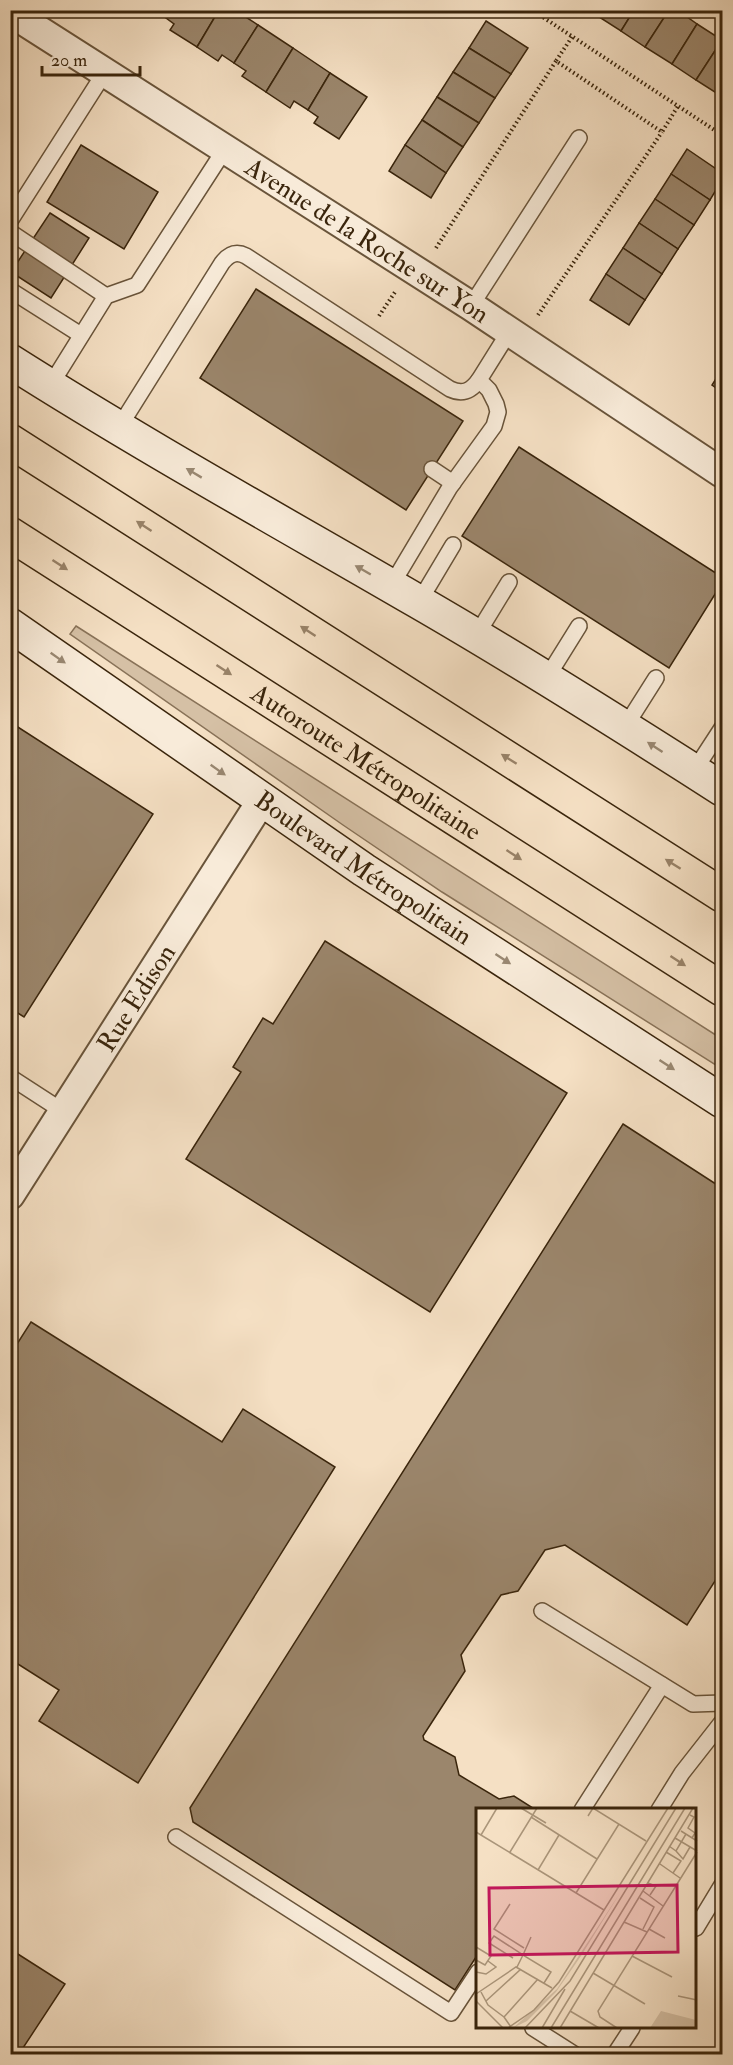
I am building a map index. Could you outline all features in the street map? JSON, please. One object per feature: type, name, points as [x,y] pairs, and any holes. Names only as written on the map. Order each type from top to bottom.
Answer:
[{"type":"highway","points":[[10,441],[723,895]]},
{"type":"highway","name":"Autoroute Métropolitaine","points":[[10,534],[723,989]]},
{"type":"main road","points":[[10,362],[118,429],[477,636],[723,789]]},
{"type":"main road","name":"Boulevard Métropolitain","points":[[10,625],[364,870],[723,1101]]},
{"type":"street","name":"Avenue de la Roche sur Yon","points":[[10,12],[471,306],[723,473]]},
{"type":"street","name":"Rue Edison","points":[[10,1195],[262,800]]},
{"type":"lane","points":[[10,221],[105,72]]},
{"type":"lane","points":[[471,306],[579,138]]},
{"type":"lane","points":[[50,386],[106,296],[137,285],[225,149]]},
{"type":"lane","points":[[10,232],[106,296]]},
{"type":"lane","points":[[118,429],[222,263],[227,257],[237,253],[246,256],[456,392],[467,392],[472,389],[515,336]]},
{"type":"lane","points":[[10,290],[81,335]]},
{"type":"lane","points":[[390,585],[453,483],[487,437],[496,419],[498,412],[494,397],[479,380]]},
{"type":"lane","points":[[432,469],[453,483]]},
{"type":"lane","points":[[419,602],[453,544]]},
{"type":"lane","points":[[477,636],[509,582]]},
{"type":"lane","points":[[546,679],[579,626]]},
{"type":"lane","points":[[625,728],[656,678]]},
{"type":"lane","points":[[694,771],[723,728]]},
{"type":"lane","points":[[10,1077],[64,1112]]},
{"type":"lane","points":[[542,1611],[693,1704],[723,1703]]},
{"type":"lane","points":[[583,1808],[662,1685]]},
{"type":"lane","points":[[660,1808],[682,1773],[723,1722]]},
{"type":"lane","points":[[176,1837],[451,2013],[476,1975]]},
{"type":"lane","points":[[697,1926],[723,1885]]},
{"type":"lane","points":[[534,2029],[574,2055]]},
{"type":"lane","points":[[615,2055],[631,2029]]},
{"type":"path","points":[[532,10],[723,135]]},
{"type":"path","points":[[420,274],[572,37]]},
{"type":"path","points":[[556,61],[662,132]]},
{"type":"path","points":[[515,336],[662,132],[678,106]]},
{"type":"path","points":[[376,322],[395,291]]},
{"type":"shaded area","points":[[76,626],[722,1039],[722,1069],[442,892],[343,825],[70,634]]},
{"type":"building","points":[[165,10],[219,10],[197,47],[170,30],[174,24],[162,15]]},
{"type":"building","points":[[219,10],[235,10],[258,25],[234,63],[222,55],[218,61],[197,47]]},
{"type":"building","points":[[599,10],[634,10],[621,31],[596,15]]},
{"type":"building","points":[[634,10],[669,10],[645,47],[621,31]]},
{"type":"building","points":[[669,10],[677,10],[697,24],[672,64],[645,47]]},
{"type":"building","points":[[486,21],[528,48],[511,74],[469,48]]},
{"type":"building","points":[[697,24],[722,40],[696,80],[672,64]]},
{"type":"building","points":[[258,25],[293,48],[266,92],[242,76],[246,71],[234,63]]},
{"type":"building","points":[[722,40],[722,94],[721,96],[696,80]]},
{"type":"building","points":[[293,48],[330,73],[308,110],[294,101],[290,108],[266,92]]},
{"type":"building","points":[[469,48],[511,74],[495,98],[453,72]]},
{"type":"building","points":[[453,72],[495,98],[479,123],[437,97]]},
{"type":"building","points":[[330,73],[367,97],[339,139],[314,123],[318,117],[308,110]]},
{"type":"building","points":[[437,97],[479,123],[463,147],[422,120]]},
{"type":"building","points":[[422,120],[463,147],[446,173],[405,145]]},
{"type":"building","points":[[81,145],[158,192],[124,249],[47,202]]},
{"type":"building","points":[[405,145],[446,173],[431,198],[389,171]]},
{"type":"building","points":[[687,149],[722,173],[722,180],[710,200],[671,174]]},
{"type":"building","points":[[671,174],[710,200],[694,225],[655,199]]},
{"type":"building","points":[[655,199],[694,225],[678,249],[639,223]]},
{"type":"building","points":[[50,213],[89,238],[51,298],[11,272]]},
{"type":"building","points":[[639,223],[678,249],[662,274],[623,248]]},
{"type":"building","points":[[623,248],[662,274],[645,300],[606,274]]},
{"type":"building","points":[[606,274],[645,300],[629,325],[590,300]]},
{"type":"building","points":[[256,289],[463,421],[406,510],[200,378]]},
{"type":"building","points":[[722,369],[722,392],[712,385]]},
{"type":"building","points":[[519,447],[722,577],[722,583],[669,668],[462,536]]},
{"type":"building","points":[[10,722],[153,814],[24,1017],[10,1008]]},
{"type":"building","points":[[325,941],[567,1093],[430,1312],[186,1159],[241,1072],[233,1067],[263,1018],[273,1024]]},
{"type":"building","points":[[623,1124],[722,1188],[722,1570],[687,1625],[565,1545],[545,1550],[518,1591],[501,1595],[461,1655],[465,1671],[423,1736],[424,1740],[455,1757],[459,1775],[499,1799],[514,1796],[533,1808],[476,1808],[476,1957],[455,1990],[193,1822],[190,1808]]},
{"type":"building","points":[[31,1322],[222,1442],[243,1409],[335,1467],[138,1783],[39,1721],[59,1690],[10,1659],[10,1355]]},
{"type":"building","points":[[10,1949],[65,1984],[19,2054],[10,2054]]}]
